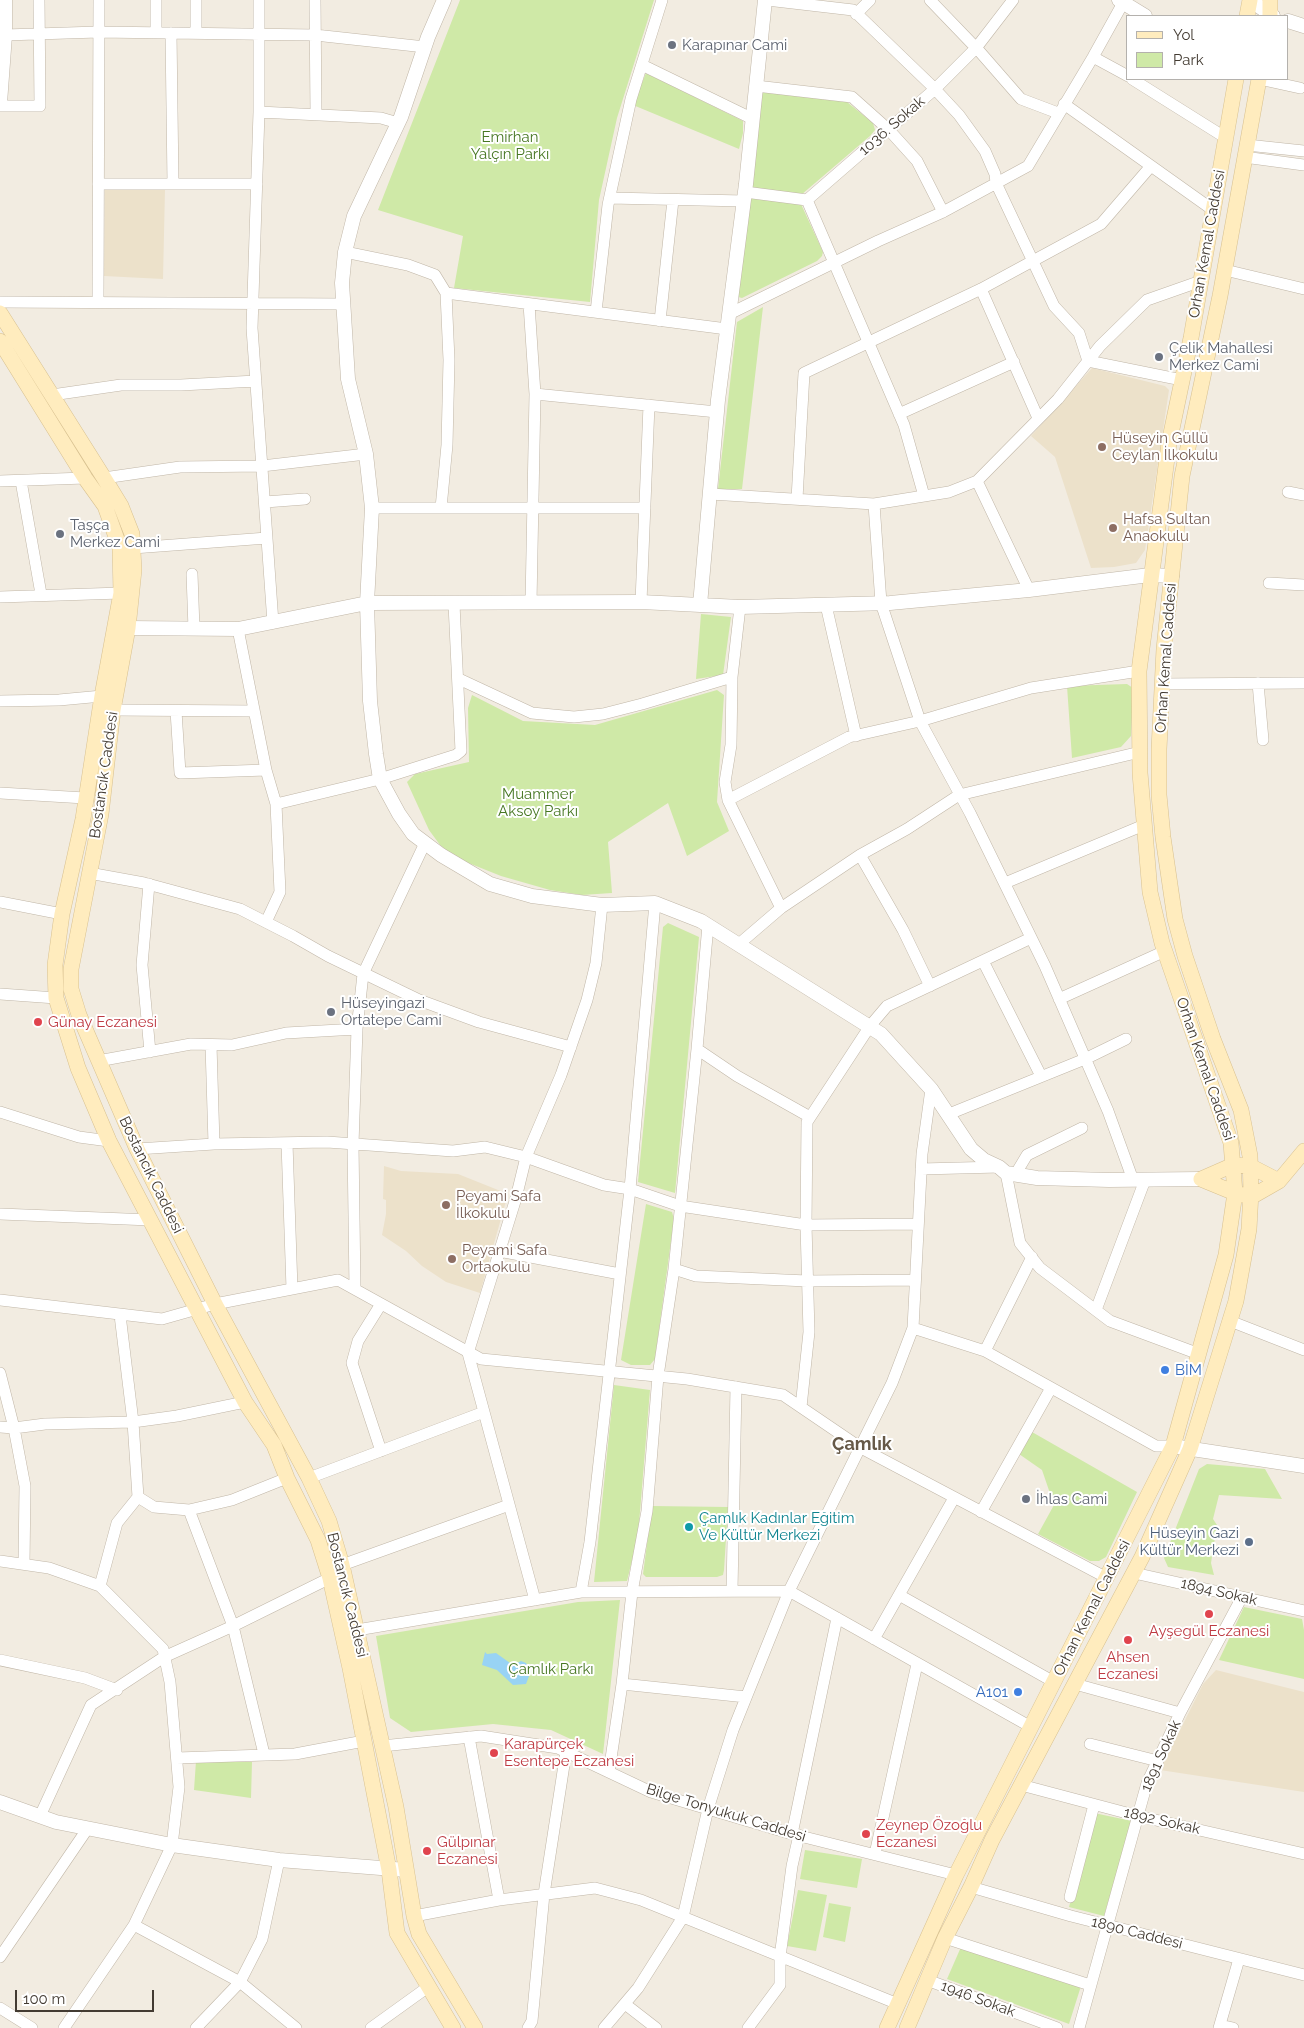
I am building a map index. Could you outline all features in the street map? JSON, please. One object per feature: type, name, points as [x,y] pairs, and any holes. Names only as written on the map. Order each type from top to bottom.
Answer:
[{"type":"main road","points":[[1247,15],[1250,0]]},
{"type":"main road","name":"Orhan Kemal Caddesi","points":[[1236,80],[1201,281],[1169,443],[1150,575],[1139,671],[1140,752],[1150,892],[1165,951],[1231,1143],[1241,1165]]},
{"type":"main road","name":"Orhan Kemal Caddesi","points":[[907,2028],[945,1938],[992,1840],[1134,1573],[1190,1449],[1236,1301],[1249,1229],[1243,1195],[1241,1110],[1213,1039],[1185,956],[1175,919],[1159,795],[1159,749],[1162,684],[1182,476],[1224,270],[1259,80]]},
{"type":"main road","name":"Bostancık Caddesi","points":[[0,313],[121,506],[132,534],[134,570],[128,628],[113,710],[101,814],[71,969],[71,989],[79,1015],[137,1149],[215,1304],[309,1478],[329,1521],[342,1565],[396,1807],[414,1916],[420,1934],[475,2028]]},
{"type":"main road","name":"Bostancık Caddesi","points":[[0,341],[85,478],[105,506],[120,548],[121,593],[102,696],[83,819],[62,914],[55,965],[56,998],[78,1068],[109,1140],[245,1402],[274,1445],[287,1478],[318,1540],[330,1578],[364,1742],[389,1870],[397,1933],[452,2028]]},
{"type":"main road","points":[[1201,1179],[1243,1195],[1279,1182],[1304,1151]]},
{"type":"main road","points":[[1201,1179],[1241,1165],[1279,1182]]},
{"type":"main road","name":"Orhan Kemal Caddesi","points":[[887,2028],[956,1875],[1173,1446],[1243,1195]]},
{"type":"main road","points":[[956,1875],[971,1887]]},
{"type":"street","points":[[5,0],[5,35],[0,104],[40,106],[39,0]]},
{"type":"street","points":[[98,0],[98,302]]},
{"type":"street","points":[[156,0],[156,33]]},
{"type":"street","points":[[196,0],[196,33]]},
{"type":"street","points":[[259,0],[259,112],[252,328],[273,623]]},
{"type":"street","points":[[315,0],[316,114]]},
{"type":"street","points":[[444,0],[424,47],[398,123],[354,216],[345,252],[342,283],[348,379],[366,454],[372,508],[367,603],[370,701],[380,779],[399,814],[413,834],[441,855],[490,884],[532,896],[602,905],[655,903],[708,925],[870,1026],[881,1034],[931,1089],[971,1149],[984,1160],[1007,1172]]},
{"type":"street","points":[[596,312],[610,198],[631,99],[662,0]]},
{"type":"street","points":[[700,605],[717,412],[745,196],[766,0],[853,10],[935,89],[959,115],[985,151],[995,174],[996,183],[1054,306],[1079,333],[1088,361]]},
{"type":"street","points":[[856,14],[870,0]]},
{"type":"street","points":[[930,0],[1021,99],[1061,108],[1151,166],[1213,210]]},
{"type":"street","name":"1036. Sokak","points":[[807,200],[935,89],[976,48],[1013,0]]},
{"type":"street","points":[[1250,0],[1271,12]]},
{"type":"street","points":[[729,314],[943,212],[1028,166],[1093,57],[1121,1],[1143,15]]},
{"type":"street","points":[[1289,21],[1304,26]]},
{"type":"street","points":[[5,35],[98,32],[315,35],[424,47]]},
{"type":"street","points":[[171,33],[173,184]]},
{"type":"street","points":[[1093,57],[1126,75]]},
{"type":"street","points":[[642,64],[753,119]]},
{"type":"street","points":[[1134,80],[1226,138]]},
{"type":"street","points":[[1264,80],[1300,88]]},
{"type":"street","points":[[756,86],[852,97],[889,130],[917,160],[943,212]]},
{"type":"street","points":[[259,112],[381,118],[398,123]]},
{"type":"street","points":[[1245,151],[1304,151]]},
{"type":"street","points":[[1245,151],[1304,165]]},
{"type":"street","points":[[796,499],[804,373],[981,289],[1101,224],[1151,166]]},
{"type":"street","points":[[98,184],[256,184]]},
{"type":"street","points":[[610,198],[673,200],[745,196],[807,200],[899,414],[924,496]]},
{"type":"street","points":[[660,321],[673,200]]},
{"type":"street","points":[[345,252],[408,265],[435,275],[446,293],[449,360],[447,445],[441,508]]},
{"type":"street","points":[[1224,270],[1304,289]]},
{"type":"street","points":[[710,494],[874,504],[949,492],[977,481],[1058,399],[1100,346],[1147,300],[1201,281]]},
{"type":"street","points":[[981,289],[1038,418]]},
{"type":"street","points":[[446,293],[727,329]]},
{"type":"street","points":[[0,302],[343,304]]},
{"type":"street","points":[[529,304],[535,394],[531,508],[531,603]]},
{"type":"street","points":[[1088,361],[1182,380]]},
{"type":"street","points":[[899,414],[1014,362]]},
{"type":"street","points":[[52,395],[121,385],[181,385],[256,381]]},
{"type":"street","points":[[535,394],[717,412]]},
{"type":"street","points":[[641,602],[649,406]]},
{"type":"street","points":[[104,478],[180,467],[262,466],[366,454]]},
{"type":"street","points":[[0,481],[85,478]]},
{"type":"street","points":[[21,481],[41,594]]},
{"type":"street","points":[[977,481],[1029,590]]},
{"type":"street","points":[[1288,492],[1304,495]]},
{"type":"street","points":[[265,502],[305,500]]},
{"type":"street","points":[[874,504],[881,603],[920,720],[945,764],[1005,883],[1059,999],[1139,1180],[1096,1310]]},
{"type":"street","points":[[372,508],[645,508]]},
{"type":"street","points":[[133,548],[267,538]]},
{"type":"street","points":[[192,574],[194,629]]},
{"type":"street","points":[[128,628],[238,629],[367,603],[641,602],[740,607],[881,603],[1029,590],[1150,575],[1172,576]]},
{"type":"street","points":[[1269,583],[1304,585]]},
{"type":"street","points":[[0,597],[41,594],[121,593]]},
{"type":"street","points":[[276,804],[380,779],[456,755],[461,751],[454,604]]},
{"type":"street","points":[[826,604],[856,736]]},
{"type":"street","points":[[740,607],[732,677],[730,745],[725,782],[728,800],[781,908]]},
{"type":"street","points":[[238,629],[266,770],[276,804],[280,892],[266,922]]},
{"type":"street","points":[[728,800],[849,737],[920,720],[1031,688],[1139,671]]},
{"type":"street","points":[[459,679],[532,713],[574,717],[603,714],[732,677]]},
{"type":"street","points":[[1258,683],[1263,740]]},
{"type":"street","points":[[1162,684],[1304,683]]},
{"type":"street","points":[[0,700],[59,700],[102,696]]},
{"type":"street","points":[[113,710],[176,712],[254,711]]},
{"type":"street","points":[[176,712],[180,774],[266,770]]},
{"type":"street","points":[[739,944],[781,908],[860,855],[959,795],[1140,752]]},
{"type":"street","points":[[0,793],[86,798]]},
{"type":"street","points":[[1005,883],[1144,825]]},
{"type":"street","points":[[355,1289],[352,1144],[357,1029],[363,974],[425,843]]},
{"type":"street","points":[[860,855],[903,930],[930,986]]},
{"type":"street","points":[[89,873],[150,884],[240,909],[363,974],[450,1013],[572,1047]]},
{"type":"street","points":[[150,884],[142,965],[150,1052]]},
{"type":"street","points":[[0,902],[62,914]]},
{"type":"street","points":[[581,1592],[590,1542],[630,1189],[655,903]]},
{"type":"street","points":[[535,1600],[468,1352],[516,1198],[526,1157],[572,1047],[587,1000],[596,963],[602,905]]},
{"type":"street","points":[[609,1772],[622,1684],[632,1592],[647,1511],[658,1376],[674,1269],[708,925]]},
{"type":"street","points":[[801,1407],[809,1332],[806,1225],[807,1122],[870,1026],[887,1006],[1031,938]]},
{"type":"street","points":[[1059,999],[1165,951]]},
{"type":"street","points":[[983,961],[1041,1076]]},
{"type":"street","points":[[0,994],[56,998]]},
{"type":"street","points":[[98,1061],[191,1044],[232,1045],[286,1033],[357,1029]]},
{"type":"street","points":[[949,1114],[1085,1059],[1126,1039]]},
{"type":"street","points":[[211,1045],[214,1144]]},
{"type":"street","points":[[697,1049],[738,1076],[810,1117]]},
{"type":"street","points":[[604,2028],[638,1988],[683,1917],[708,1810],[733,1730],[789,1591],[892,1383],[912,1328],[921,1169],[931,1089]]},
{"type":"street","points":[[0,1112],[79,1138],[109,1140]]},
{"type":"street","points":[[1007,1172],[1027,1155],[1082,1128]]},
{"type":"street","points":[[287,1142],[292,1289]]},
{"type":"street","points":[[137,1149],[287,1142],[352,1144],[453,1151],[485,1147],[526,1157],[604,1185],[630,1189],[680,1206],[806,1225],[917,1224]]},
{"type":"street","points":[[921,1169],[1007,1172],[1037,1178],[1201,1179]]},
{"type":"street","points":[[1007,1172],[1020,1243],[1040,1268],[1110,1320],[1199,1354]]},
{"type":"street","points":[[0,1214],[151,1220]]},
{"type":"street","points":[[499,1251],[620,1274]]},
{"type":"street","points":[[985,1351],[1032,1257]]},
{"type":"street","points":[[674,1269],[696,1276],[807,1281],[914,1280]]},
{"type":"street","points":[[0,1300],[162,1319],[215,1304],[338,1280],[481,1360],[687,1379],[783,1395],[861,1448],[1107,1578]]},
{"type":"street","points":[[381,1304],[358,1341],[352,1363],[381,1451]]},
{"type":"street","points":[[100,1586],[117,1523],[138,1497],[133,1422],[120,1315]]},
{"type":"street","points":[[1230,1321],[1304,1350]]},
{"type":"street","points":[[912,1328],[985,1351],[1156,1446],[1173,1446],[1304,1466]]},
{"type":"street","points":[[0,1373],[14,1428],[24,1486],[24,1564]]},
{"type":"street","points":[[732,1591],[736,1387]]},
{"type":"street","points":[[981,1512],[1051,1388]]},
{"type":"street","points":[[0,1428],[45,1424],[133,1422],[177,1416],[245,1402]]},
{"type":"street","points":[[309,1478],[484,1412]]},
{"type":"street","points":[[138,1497],[154,1507],[189,1510],[232,1500],[287,1478]]},
{"type":"street","points":[[874,1639],[954,1498]]},
{"type":"street","points":[[342,1565],[509,1505]]},
{"type":"street","points":[[189,1510],[233,1626],[264,1754]]},
{"type":"street","points":[[0,1561],[49,1568],[100,1586],[163,1649],[170,1682],[179,1787],[172,1845],[134,1925],[64,2028]]},
{"type":"street","name":"1894 Sokak","points":[[1134,1573],[1304,1611]]},
{"type":"street","points":[[40,1816],[91,1706],[164,1657],[233,1626],[330,1578]]},
{"type":"street","points":[[357,1630],[581,1592],[789,1591],[1031,1727]]},
{"type":"street","points":[[899,1595],[1054,1682]]},
{"type":"street","name":"1891 Sokak","points":[[1079,2028],[1147,1783],[1180,1714],[1242,1597]]},
{"type":"street","points":[[748,2028],[780,1985],[780,1957],[796,1834],[837,1618]]},
{"type":"street","points":[[0,1673],[2,1661],[85,1678],[117,1690]]},
{"type":"street","points":[[875,1854],[918,1664]]},
{"type":"street","points":[[622,1684],[746,1697]]},
{"type":"street","points":[[1075,1684],[1180,1714]]},
{"type":"street","name":"Bilge Tonyukuk Caddesi","points":[[382,1746],[481,1736],[558,1748],[651,1792],[796,1834],[956,1875]]},
{"type":"street","points":[[468,1737],[499,1900]]},
{"type":"street","points":[[177,1758],[295,1754],[364,1742]]},
{"type":"street","points":[[1090,1744],[1158,1761]]},
{"type":"street","points":[[528,2028],[532,2021],[544,1894],[566,1752]]},
{"type":"street","name":"1892 Sokak","points":[[1021,1785],[1138,1816],[1304,1853]]},
{"type":"street","points":[[0,1802],[56,1822],[172,1845],[279,1860],[406,1870]]},
{"type":"street","points":[[1070,1897],[1094,1805]]},
{"type":"street","points":[[0,1957],[88,1828]]},
{"type":"street","points":[[196,2028],[240,1982],[262,1939],[279,1860]]},
{"type":"street","name":"1890 Caddesi","points":[[971,1887],[1107,1925],[1304,1975]]},
{"type":"street","points":[[414,1916],[499,1900],[595,1888],[641,1900],[898,2004]]},
{"type":"street","points":[[134,1925],[240,1982],[296,2028]]},
{"type":"street","points":[[945,1938],[1090,1985]]},
{"type":"street","points":[[1233,2028],[1220,2027],[1239,1959]]},
{"type":"street","name":"1946 Sokak","points":[[927,1980],[1057,2028]]},
{"type":"street","points":[[371,2028],[428,1987]]},
{"type":"street","points":[[624,2004],[656,2028]]},
{"type":"street","points":[[0,2008],[32,2028]]},
{"type":"shaded area","points":[[105,189],[165,189],[163,279],[104,276]]},
{"type":"shaded area","name":"Hüseyin Güllü Ceylan İlkokulu","points":[[1092,368],[1165,386],[1169,390],[1145,550],[1136,563],[1114,567],[1091,568],[1055,457],[1031,436]]},
{"type":"shaded area","points":[[384,1166],[401,1171],[458,1174],[508,1194],[480,1293],[446,1282],[382,1235],[386,1214],[386,1200],[383,1199]]},
{"type":"shaded area","points":[[1216,1670],[1304,1692],[1304,1792],[1160,1770],[1203,1684]]},
{"type":"green space","name":"Emirhan Yalçın Parkı","points":[[460,0],[654,0],[617,118],[599,200],[590,302],[454,288],[463,236],[378,210]]},
{"type":"green space","points":[[646,73],[743,121],[743,133],[739,149],[633,105]]},
{"type":"green space","points":[[762,92],[847,102],[873,123],[875,130],[801,195],[750,188]]},
{"type":"green space","points":[[751,198],[801,204],[823,252],[817,261],[742,298],[738,297]]},
{"type":"green space","points":[[763,307],[742,489],[718,489],[737,322]]},
{"type":"green space","points":[[701,614],[731,617],[723,675],[696,679]]},
{"type":"green space","points":[[1127,684],[1133,688],[1131,736],[1121,747],[1072,758],[1067,686]]},
{"type":"green space","name":"Muammer Aksoy Parkı","points":[[717,690],[724,695],[717,802],[729,831],[687,856],[668,803],[608,842],[612,893],[582,895],[550,890],[501,876],[456,858],[440,845],[429,830],[407,782],[415,774],[469,762],[468,708],[472,695],[523,721],[595,725]]},
{"type":"green space","points":[[668,923],[699,937],[675,1193],[638,1182],[663,927]]},
{"type":"green space","points":[[646,1204],[672,1212],[674,1219],[655,1359],[650,1365],[631,1365],[621,1360]]},
{"type":"green space","points":[[614,1385],[650,1390],[638,1536],[627,1581],[594,1582]]},
{"type":"green space","points":[[1032,1432],[1137,1492],[1106,1557],[1099,1561],[1090,1561],[1038,1534],[1054,1505],[1042,1470],[1019,1454]]},
{"type":"green space","points":[[1207,1464],[1265,1469],[1282,1499],[1219,1495],[1213,1519],[1217,1525],[1211,1563],[1214,1575],[1168,1567],[1164,1558],[1199,1469]]},
{"type":"green space","points":[[652,1506],[728,1507],[723,1575],[717,1577],[646,1577],[643,1574]]},
{"type":"green space","name":"Çamlık Parkı","points":[[620,1600],[603,1754],[551,1730],[493,1724],[411,1732],[390,1718],[376,1636],[578,1602]]},
{"type":"green space","points":[[1244,1607],[1302,1619],[1304,1630],[1304,1679],[1219,1660]]},
{"type":"green space","points":[[196,1761],[252,1762],[251,1798],[194,1790]]},
{"type":"green space","points":[[1094,1813],[1132,1821],[1104,1916],[1069,1907]]},
{"type":"green space","points":[[805,1850],[862,1859],[857,1888],[800,1879]]},
{"type":"green space","points":[[798,1890],[827,1895],[816,1951],[787,1946]]},
{"type":"green space","points":[[829,1903],[851,1907],[845,1942],[823,1937]]},
{"type":"green space","points":[[961,1947],[1081,1986],[1069,2024],[947,1979]]},
{"type":"water","points":[[485,1652],[487,1654],[496,1653],[510,1663],[515,1664],[521,1661],[526,1663],[531,1671],[526,1684],[513,1685],[497,1670],[482,1665]]},
{"type":"place","name":"Karapınar Cami","points":[[672,45]]},
{"type":"place","name":"Çelik Mahallesi Merkez Cami","points":[[1159,357]]},
{"type":"place","name":"Hüseyin Güllü Ceylan İlkokulu","points":[[1102,447]]},
{"type":"place","name":"Hafsa Sultan Anaokulu","points":[[1113,528]]},
{"type":"place","name":"Taşça Merkez Cami","points":[[60,534]]},
{"type":"place","name":"Hüseyingazi Ortatepe Cami","points":[[331,1012]]},
{"type":"place","name":"Günay Eczanesi","points":[[38,1022]]},
{"type":"place","name":"Peyami Safa İlkokulu","points":[[446,1205]]},
{"type":"place","name":"Peyami Safa Ortaokulu","points":[[452,1259]]},
{"type":"place","name":"BİM","points":[[1165,1370]]},
{"type":"place","name":"İhlas Cami","points":[[1026,1499]]},
{"type":"place","name":"Çamlık Kadınlar Eğitim Ve Kültür Merkezi","points":[[689,1527]]},
{"type":"place","name":"Hüseyin Gazi Kültür Merkezi","points":[[1249,1542]]},
{"type":"place","name":"Ayşegül Eczanesi","points":[[1209,1614]]},
{"type":"place","name":"Ahsen Eczanesi","points":[[1128,1640]]},
{"type":"place","name":"A101","points":[[1018,1692]]},
{"type":"place","name":"Karapürçek Esentepe Eczanesi","points":[[494,1753]]},
{"type":"place","name":"Zeynep Özoğlu Eczanesi","points":[[866,1834]]},
{"type":"place","name":"Gülpınar Eczanesi","points":[[427,1851]]},
{"type":"district","name":"Çamlık","points":[[862,1445]]}]
